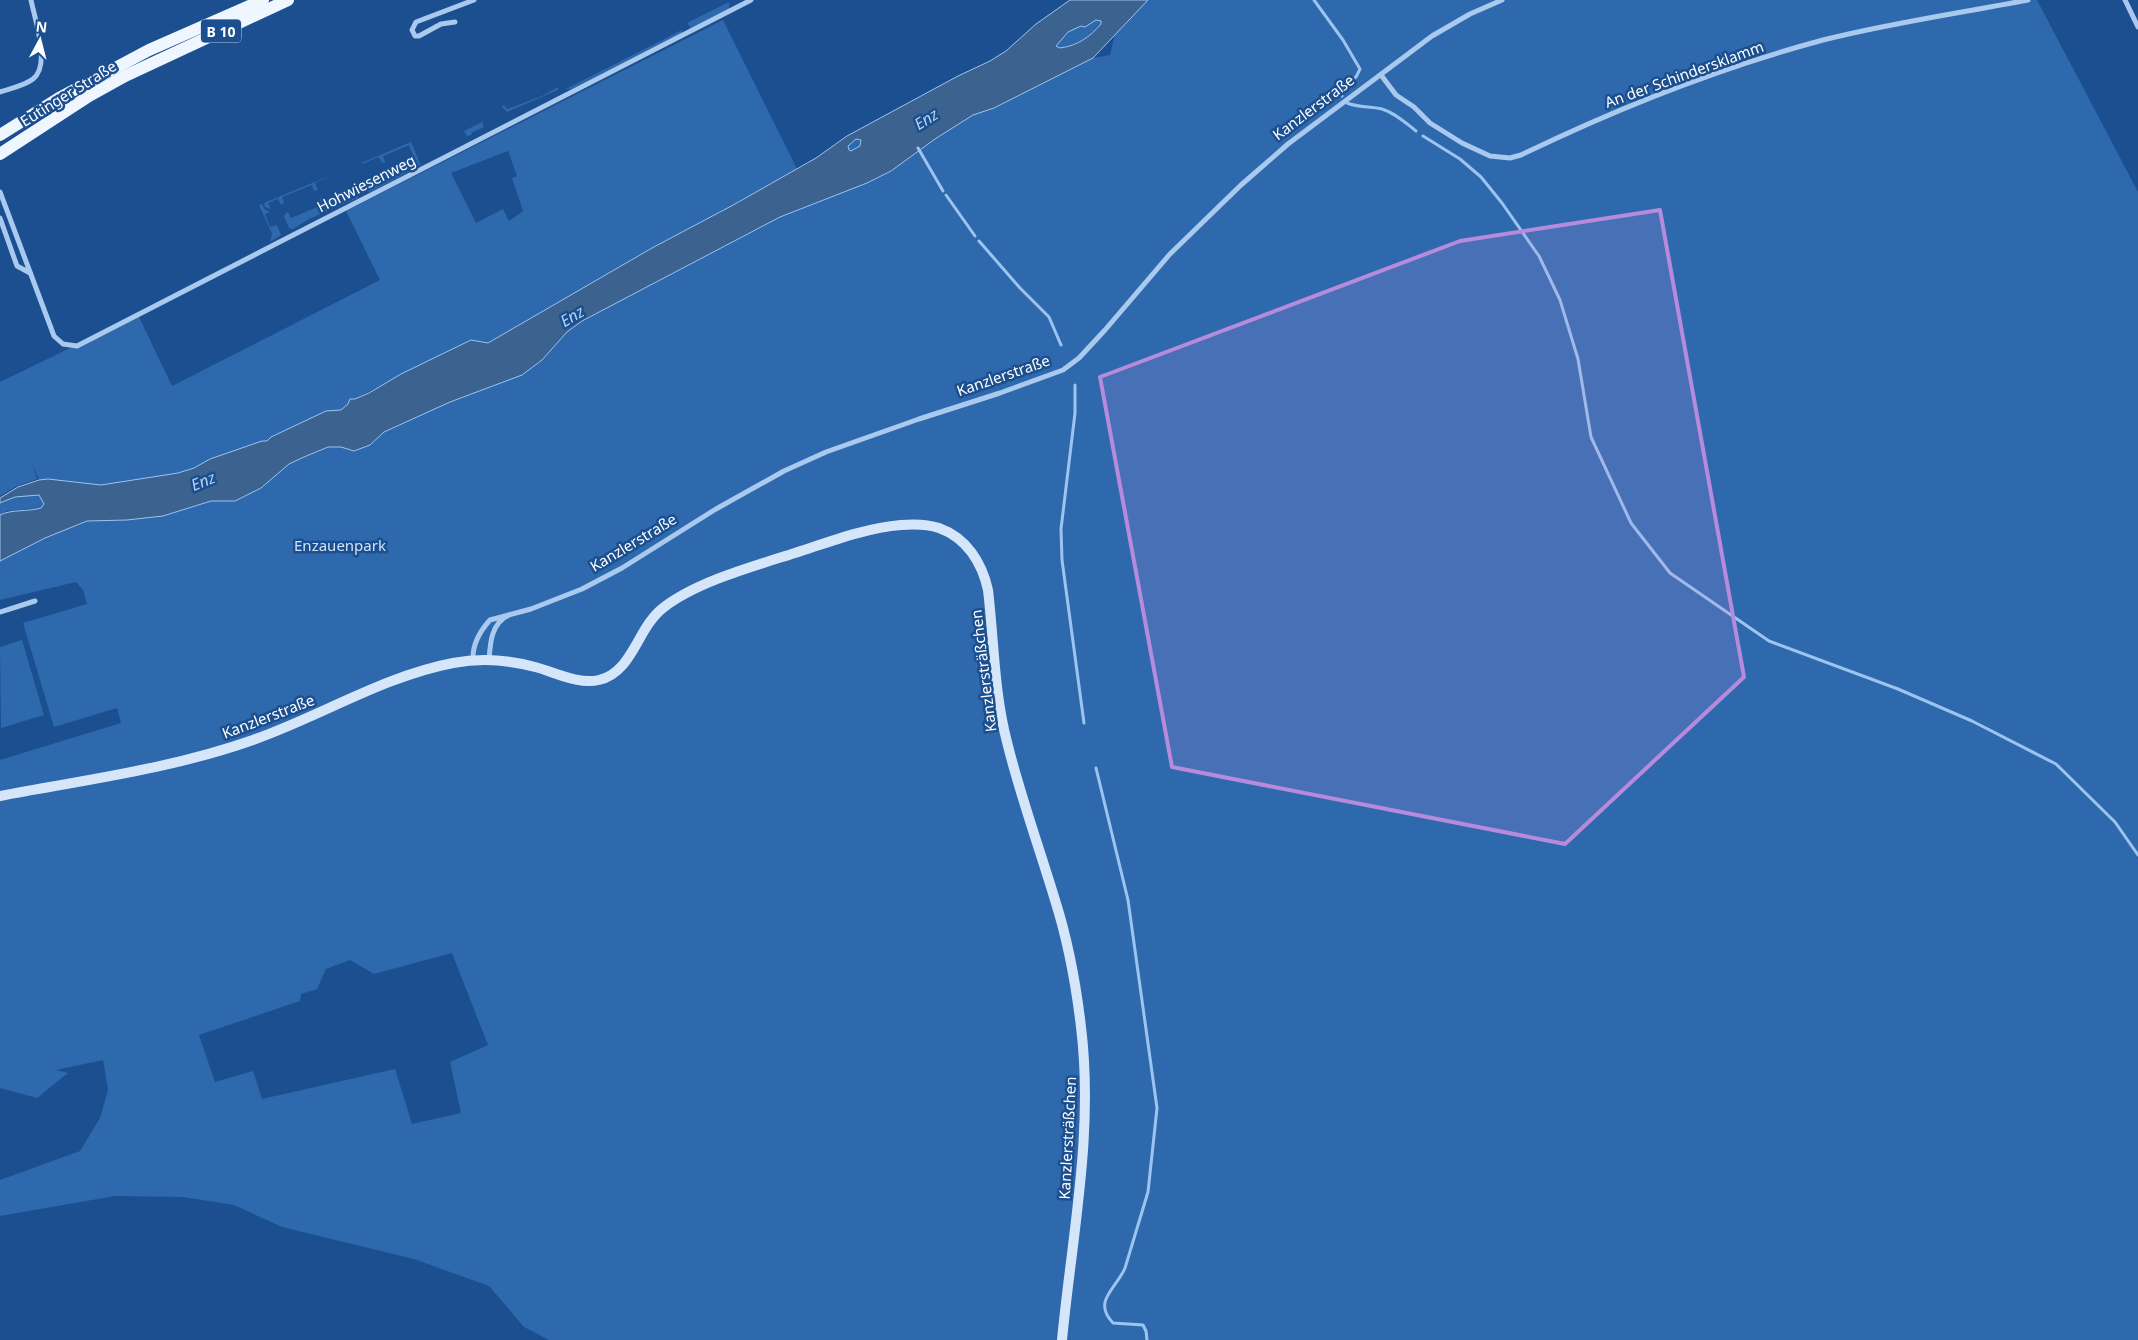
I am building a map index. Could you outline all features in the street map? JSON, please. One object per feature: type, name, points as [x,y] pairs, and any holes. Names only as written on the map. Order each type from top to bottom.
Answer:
[{"type":"main road","name":"Eutinger Straße","points":[[0,154],[152,56],[263,0]]},
{"type":"main road","name":"Eutinger Straße","points":[[0,135],[59,98],[152,56],[288,0]]},
{"type":"main road","name":"Kanzlersträßchen","points":[[473,660],[534,667],[585,681],[600,680],[623,666],[645,627],[662,608],[683,595],[762,564],[824,543],[900,525],[914,524],[940,528],[958,538],[970,550],[980,564],[988,590],[997,692],[1006,741],[1058,909],[1068,950],[1082,1029],[1086,1099],[1084,1156],[1062,1340]]},
{"type":"main road","name":"Kanzlerstraße","points":[[0,796],[156,766],[222,750],[294,724],[411,675],[435,667],[473,660]]},
{"type":"street","points":[[0,92],[32,80],[41,67],[42,56],[31,0]]},
{"type":"street","points":[[455,22],[441,24],[419,36],[415,36],[412,30],[416,22],[474,0]]},
{"type":"street","name":"Hohwiesenweg","points":[[0,192],[54,336],[63,344],[77,346],[751,0]]},
{"type":"street","name":"Kanzlerstraße","points":[[473,660],[472,651],[475,643],[490,620],[531,609],[582,589],[622,568],[716,509],[784,471],[826,452],[1063,370],[1079,358],[1105,330],[1170,254],[1241,185],[1288,144],[1432,36],[1470,14],[1502,0]]},
{"type":"street","name":"An der Schindersklamm","points":[[1381,75],[1396,95],[1446,133],[1490,156],[1510,158],[1521,155],[1606,116],[1698,79],[1769,56],[1864,30],[2028,0]]},
{"type":"street","points":[[2125,0],[2138,27]]},
{"type":"street","name":"Hohwiesenweg","points":[[0,218],[17,266],[30,273]]},
{"type":"street","points":[[0,612],[35,601]]},
{"type":"street","name":"Kanzlerstraße","points":[[489,661],[491,640],[496,625],[504,617],[514,613]]},
{"type":"highlighted area","points":[[1660,210],[1744,677],[1565,844],[1172,767],[1100,377],[1460,241]]},
{"type":"green space","name":"Enzauenpark","points":[[1148,0],[2037,0],[2138,192],[2138,1340],[549,1340],[524,1327],[489,1286],[414,1259],[282,1227],[234,1205],[183,1197],[115,1196],[0,1216],[0,1180],[80,1151],[100,1118],[108,1090],[103,1060],[56,1070],[68,1073],[37,1098],[0,1088],[0,760],[121,723],[117,708],[54,727],[23,623],[87,604],[83,590],[76,582],[0,600],[0,561],[45,538],[87,521],[127,520],[163,516],[211,501],[235,501],[261,488],[289,464],[328,447],[341,447],[354,451],[370,445],[384,432],[542,360],[567,332],[582,321],[780,217],[867,183],[891,171],[935,139],[973,115],[994,108],[1093,58],[1110,55],[1115,34]],"holes":[[[452,953],[488,1045],[450,1062],[461,1113],[412,1124],[395,1069],[262,1099],[253,1071],[215,1082],[199,1035],[300,1001],[301,994],[317,989],[326,969],[350,960],[374,974]]]},
{"type":"green space","points":[[729,2],[729,9],[691,28],[687,23]]},
{"type":"green space","points":[[723,20],[797,169],[652,248],[488,343],[471,340],[355,399],[341,410],[325,412],[271,437],[267,441],[210,459],[194,468],[178,473],[117,484],[101,485],[48,479],[39,480],[32,464],[37,479],[17,486],[0,496],[0,382],[138,315],[172,386],[380,280],[346,211]],"holes":[[[508,151],[517,176],[512,178],[523,211],[509,221],[503,209],[476,223],[451,173]]]},
{"type":"green space","points":[[1096,20],[1101,20],[1101,24],[1083,40],[1066,47],[1060,48],[1056,46],[1068,32],[1081,26],[1085,27]]},
{"type":"green space","points":[[682,30],[682,33],[571,89],[566,89]]},
{"type":"green space","points":[[558,87],[558,90],[507,112],[502,107],[504,105],[507,109],[542,96]]},
{"type":"green space","points":[[482,122],[484,127],[467,136],[464,131]]},
{"type":"green space","points":[[856,139],[861,139],[860,146],[851,151],[849,150],[848,146]]},
{"type":"green space","points":[[411,142],[421,166],[417,165],[409,145],[383,156],[385,162],[382,163],[379,157],[361,163]]},
{"type":"green space","points":[[409,163],[410,171],[370,192],[367,191],[366,187],[388,178],[386,172],[389,171],[392,177],[408,170],[406,164]]},
{"type":"green space","points":[[334,174],[315,183],[318,190],[314,191],[312,185],[282,197],[284,203],[281,205],[278,199],[268,203],[271,209],[265,207],[264,203]]},
{"type":"green space","points":[[355,185],[359,195],[358,198],[309,219],[293,229],[289,228],[284,216],[286,213],[288,212],[291,218],[320,206],[318,200],[321,198],[324,205],[354,192],[352,186]]},
{"type":"green space","points":[[262,204],[264,209],[270,212],[265,214],[270,227],[277,225],[281,235],[270,242],[272,234],[259,205]]},
{"type":"green space","points":[[27,495],[40,495],[44,504],[41,508],[7,511],[0,515],[0,503]]},
{"type":"green space","points":[[22,640],[44,715],[1,728],[0,647]]},
{"type":"water","name":"Enz","points":[[1070,0],[1148,0],[1093,58],[994,108],[973,115],[935,139],[891,171],[867,183],[780,217],[582,321],[567,332],[542,360],[522,375],[450,402],[384,432],[370,445],[354,451],[341,447],[328,447],[304,457],[289,464],[261,488],[235,501],[211,501],[163,516],[127,520],[87,521],[45,538],[0,561],[0,515],[41,508],[44,504],[39,495],[15,497],[0,503],[0,498],[18,487],[48,479],[101,485],[178,473],[194,468],[210,459],[262,441],[267,441],[271,437],[326,411],[341,410],[348,404],[350,399],[355,399],[369,393],[401,374],[471,340],[488,343],[652,248],[816,158],[847,136],[958,76],[990,61],[1006,51],[1036,24]],"holes":[[[1096,20],[1101,21],[1101,24],[1083,40],[1066,47],[1060,48],[1056,46],[1068,32],[1081,26],[1085,27]],[[856,139],[861,140],[860,146],[851,151],[849,150],[848,146]]]},
{"type":"waterway","points":[[1314,0],[1343,40],[1360,69],[1356,77],[1341,88],[1340,94],[1342,96]]},
{"type":"waterway","points":[[1347,103],[1387,111],[1416,131]]},
{"type":"waterway","points":[[1423,136],[1460,159],[1481,177],[1502,203],[1539,256],[1560,300],[1578,359],[1591,437],[1631,523],[1670,573],[1769,641],[1898,689],[1972,721],[2056,764],[2115,822],[2138,855]]},
{"type":"waterway","points":[[918,148],[943,191]]},
{"type":"waterway","points":[[946,195],[975,236]]},
{"type":"waterway","points":[[979,241],[1020,288],[1049,317],[1061,345]]},
{"type":"waterway","points":[[1075,385],[1075,413],[1061,529],[1062,560],[1084,723]]},
{"type":"waterway","points":[[1096,768],[1128,900],[1157,1108],[1148,1192],[1125,1268],[1108,1295],[1105,1301],[1105,1308],[1107,1315],[1113,1323],[1143,1325],[1147,1340]]}]
